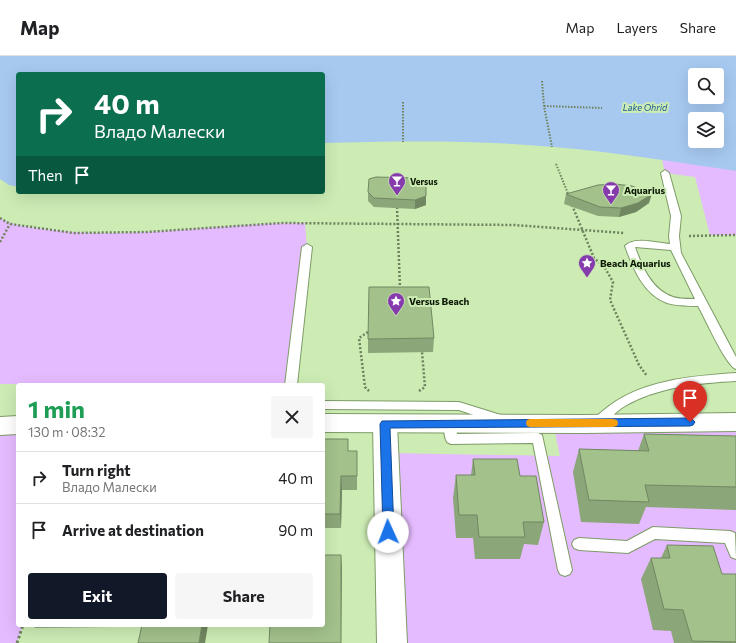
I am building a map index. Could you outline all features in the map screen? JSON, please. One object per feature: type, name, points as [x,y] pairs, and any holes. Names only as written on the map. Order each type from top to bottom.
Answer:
[{"type":"main road","points":[[388,415],[392,643]]},
{"type":"main road","points":[[325,423],[388,415],[450,424],[736,422]]},
{"type":"main road","points":[[0,426],[16,426]]},
{"type":"lane","points":[[665,172],[676,216],[674,236],[676,253],[729,355],[736,365]]},
{"type":"lane","points":[[675,247],[636,244],[630,246],[643,277],[657,294],[672,300],[702,303]]},
{"type":"lane","points":[[290,383],[307,247]]},
{"type":"lane","points":[[597,423],[620,403],[656,388],[703,379],[736,377]]},
{"type":"lane","points":[[325,405],[388,415],[459,406],[514,423]]},
{"type":"lane","points":[[450,424],[451,439],[538,438],[565,570]]},
{"type":"lane","points":[[579,544],[628,547],[653,533],[730,537],[736,553]]},
{"type":"path","points":[[542,81],[544,106],[552,146]]},
{"type":"path","points":[[403,102],[403,142]]},
{"type":"path","points":[[544,106],[602,108]]},
{"type":"path","points":[[556,164],[594,258],[606,268],[613,282],[610,300],[639,365],[656,388]]},
{"type":"path","points":[[397,207],[401,294]]},
{"type":"path","points":[[0,218],[10,224],[74,233],[147,232],[282,223],[514,225],[628,233]]},
{"type":"path","points":[[0,242],[10,224]]},
{"type":"path","points":[[674,236],[736,235]]},
{"type":"path","points":[[368,332],[358,338],[365,387],[388,415]]},
{"type":"path","points":[[17,643],[22,627]]},
{"type":"shaded area","points":[[736,56],[736,235],[710,235],[695,177],[665,173],[662,159],[632,67]]},
{"type":"shaded area","points":[[0,218],[5,221],[32,228],[109,233],[272,223],[305,223],[307,247],[291,383],[0,384]]},
{"type":"shaded area","points":[[736,422],[736,643],[392,643],[386,453],[560,456],[553,423]]},
{"type":"shaded area","points":[[16,425],[16,627],[22,627],[17,643],[0,643],[0,426]]},
{"type":"water","name":"Lake Ohrid","points":[[0,56],[736,56],[736,171],[622,154],[496,143],[325,143],[325,72],[16,72],[16,187],[9,185],[0,179]]},
{"type":"building","points":[[376,177],[416,178],[426,182],[426,196],[415,200],[374,198],[368,192],[369,179]]},
{"type":"building","points":[[615,184],[632,186],[652,194],[638,203],[621,208],[600,207],[566,194],[598,185]]},
{"type":"building","points":[[369,287],[429,287],[434,338],[368,339]]},
{"type":"building","points":[[644,434],[736,436],[736,487],[645,485],[649,502],[589,500],[579,449],[649,451]]},
{"type":"building","points":[[325,439],[348,439],[348,451],[357,451],[357,476],[341,476],[340,514],[325,514]]},
{"type":"building","points":[[473,459],[517,459],[520,476],[536,476],[544,522],[523,522],[525,537],[479,537],[477,515],[459,515],[456,475],[475,475]]},
{"type":"building","points":[[667,545],[713,546],[722,574],[736,574],[736,642],[692,641],[683,610],[664,609],[651,558],[670,558]]},
{"type":"building","points":[[325,555],[341,555],[341,643],[269,643],[270,627],[325,627]]},
{"type":"building","points":[[142,627],[202,627],[199,643],[138,643]]},
{"type":"slow traffic","points":[[530,423],[613,423]]},
{"type":"place","name":"Versus","points":[[397,196]]},
{"type":"place","name":"Aquarius","points":[[611,205]]},
{"type":"place","name":"Beach Aquarius","points":[[587,278]]},
{"type":"place","name":"Versus Beach","points":[[396,316]]},
{"type":"route","points":[[388,532],[385,424],[584,424],[690,422]]}]
